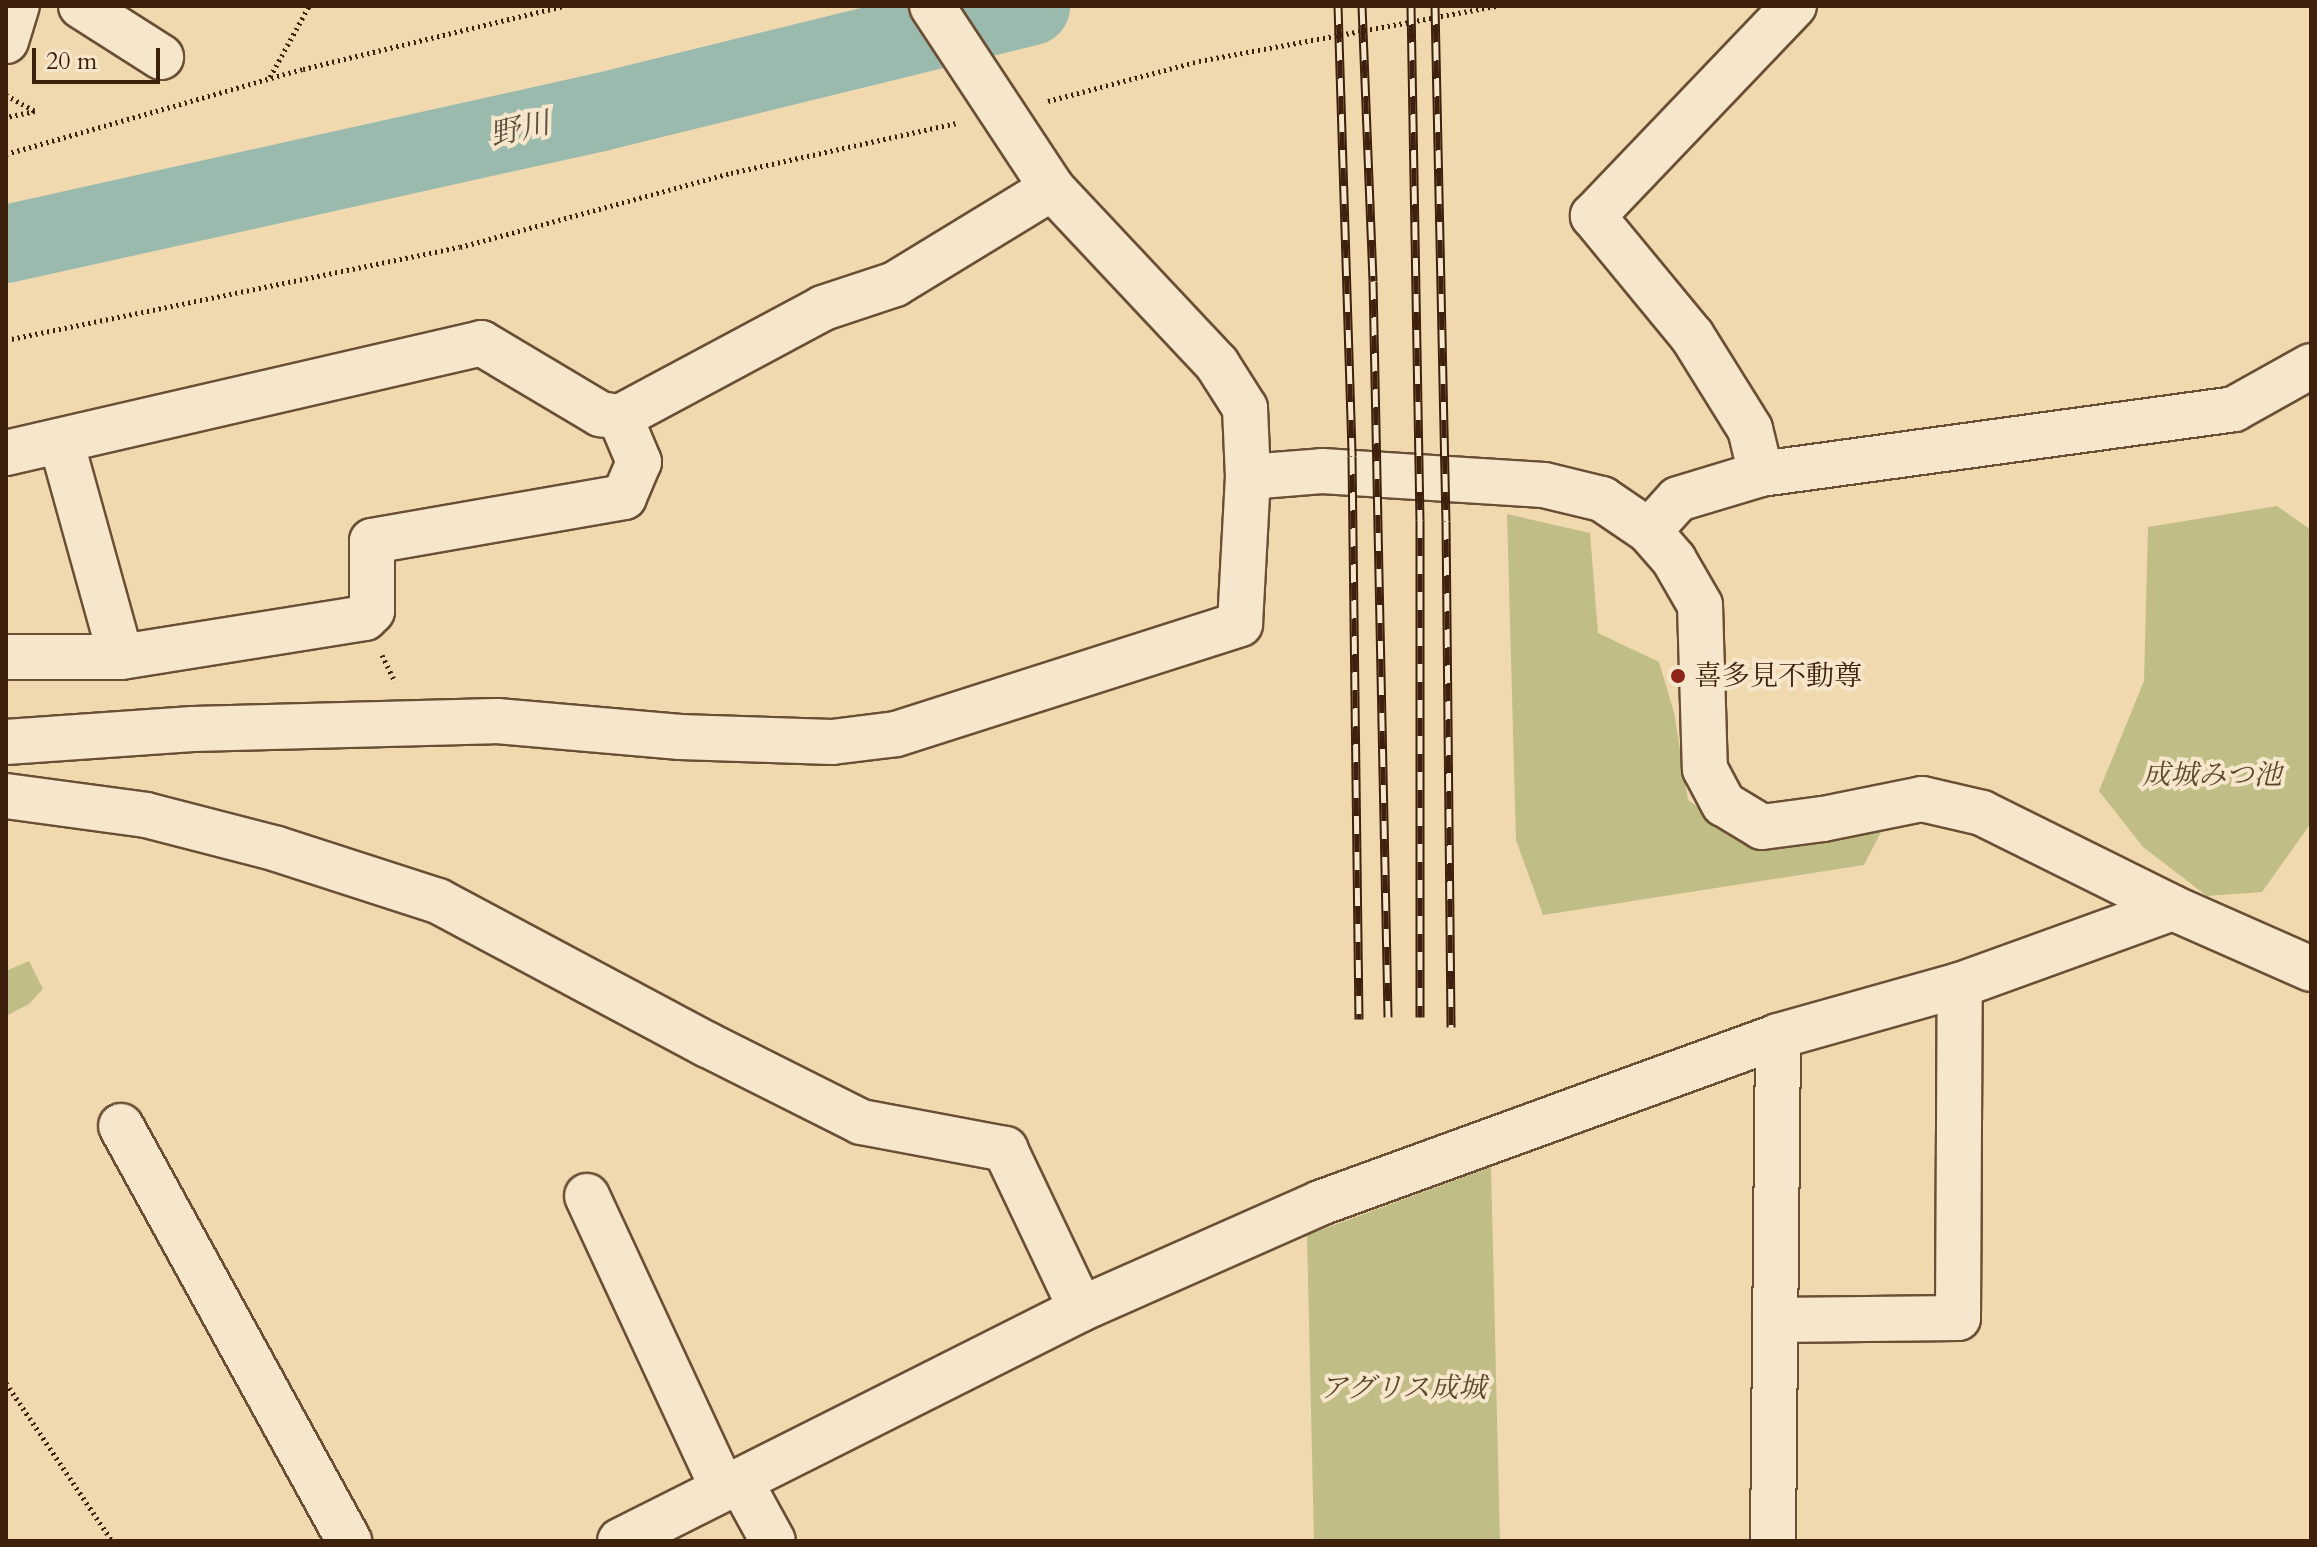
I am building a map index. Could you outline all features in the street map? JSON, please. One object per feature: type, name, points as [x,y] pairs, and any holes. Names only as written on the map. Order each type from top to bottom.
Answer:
[{"type":"street","points":[[6,41],[17,6]]},
{"type":"street","points":[[81,6],[161,57]]},
{"type":"street","points":[[6,742],[193,729],[497,721],[680,737],[832,742],[896,734],[1240,624],[1248,477],[1245,408],[1217,364],[1052,188],[932,6]]},
{"type":"street","points":[[1761,474],[1750,429],[1692,336],[1593,216],[1794,6]]},
{"type":"street","points":[[6,453],[481,343],[600,414],[620,417],[823,308],[895,284],[1052,188]]},
{"type":"street","points":[[1649,531],[1678,499],[1761,474],[2234,409],[2311,366]]},
{"type":"street","points":[[6,657],[121,657],[365,618],[372,611],[372,541],[624,497],[639,462],[620,417]]},
{"type":"street","points":[[61,441],[121,657]]},
{"type":"street","points":[[1248,477],[1322,471],[1544,485],[1602,499],[1649,531],[1674,560],[1700,605],[1705,769],[1724,804],[1762,827],[1922,799],[1982,813],[2173,908],[2311,969]]},
{"type":"street","points":[[6,796],[146,815],[277,849],[438,901],[708,1045],[861,1122],[1005,1149],[1081,1309]]},
{"type":"street","points":[[620,1541],[1081,1309],[1320,1203],[1778,1036],[1960,985],[2173,908]]},
{"type":"street","points":[[1775,1320],[1958,1318],[1960,985]]},
{"type":"street","points":[[1773,1541],[1778,1036]]},
{"type":"street","points":[[121,1126],[349,1541]]},
{"type":"street","points":[[587,1196],[731,1485],[773,1541]]},
{"type":"path","points":[[270,78],[309,6]]},
{"type":"path","points":[[6,154],[270,78],[563,6]]},
{"type":"path","points":[[6,340],[460,247],[731,173],[1199,61],[1496,6]]},
{"type":"path","points":[[6,95],[35,111],[6,117]]},
{"type":"path","points":[[365,618],[414,723]]},
{"type":"path","points":[[6,1383],[112,1541]]},
{"type":"green space","name":"成城みつ池","points":[[2277,506],[2311,530],[2311,823],[2262,892],[2207,896],[2143,847],[2099,791],[2144,681],[2148,527]]},
{"type":"green space","points":[[1507,514],[1590,533],[1598,633],[1659,662],[1674,712],[1688,800],[1742,838],[1883,828],[1864,865],[1543,915],[1516,840]]},
{"type":"green space","points":[[29,961],[43,989],[29,1004],[6,1016],[6,971]]},
{"type":"green space","name":"アグリス成城","points":[[1491,1167],[1500,1541],[1314,1541],[1307,1235]]},
{"type":"waterway","name":"野川","points":[[6,244],[601,112],[1031,6]]},
{"type":"railway","points":[[1338,6],[1352,456],[1359,1019]]},
{"type":"railway","points":[[1362,6],[1373,281],[1388,1017]]},
{"type":"railway","points":[[1411,6],[1420,520],[1420,1017]]},
{"type":"railway","points":[[1435,6],[1446,521],[1451,1027]]},
{"type":"place","name":"喜多見不動尊","points":[[1678,676]]}]
